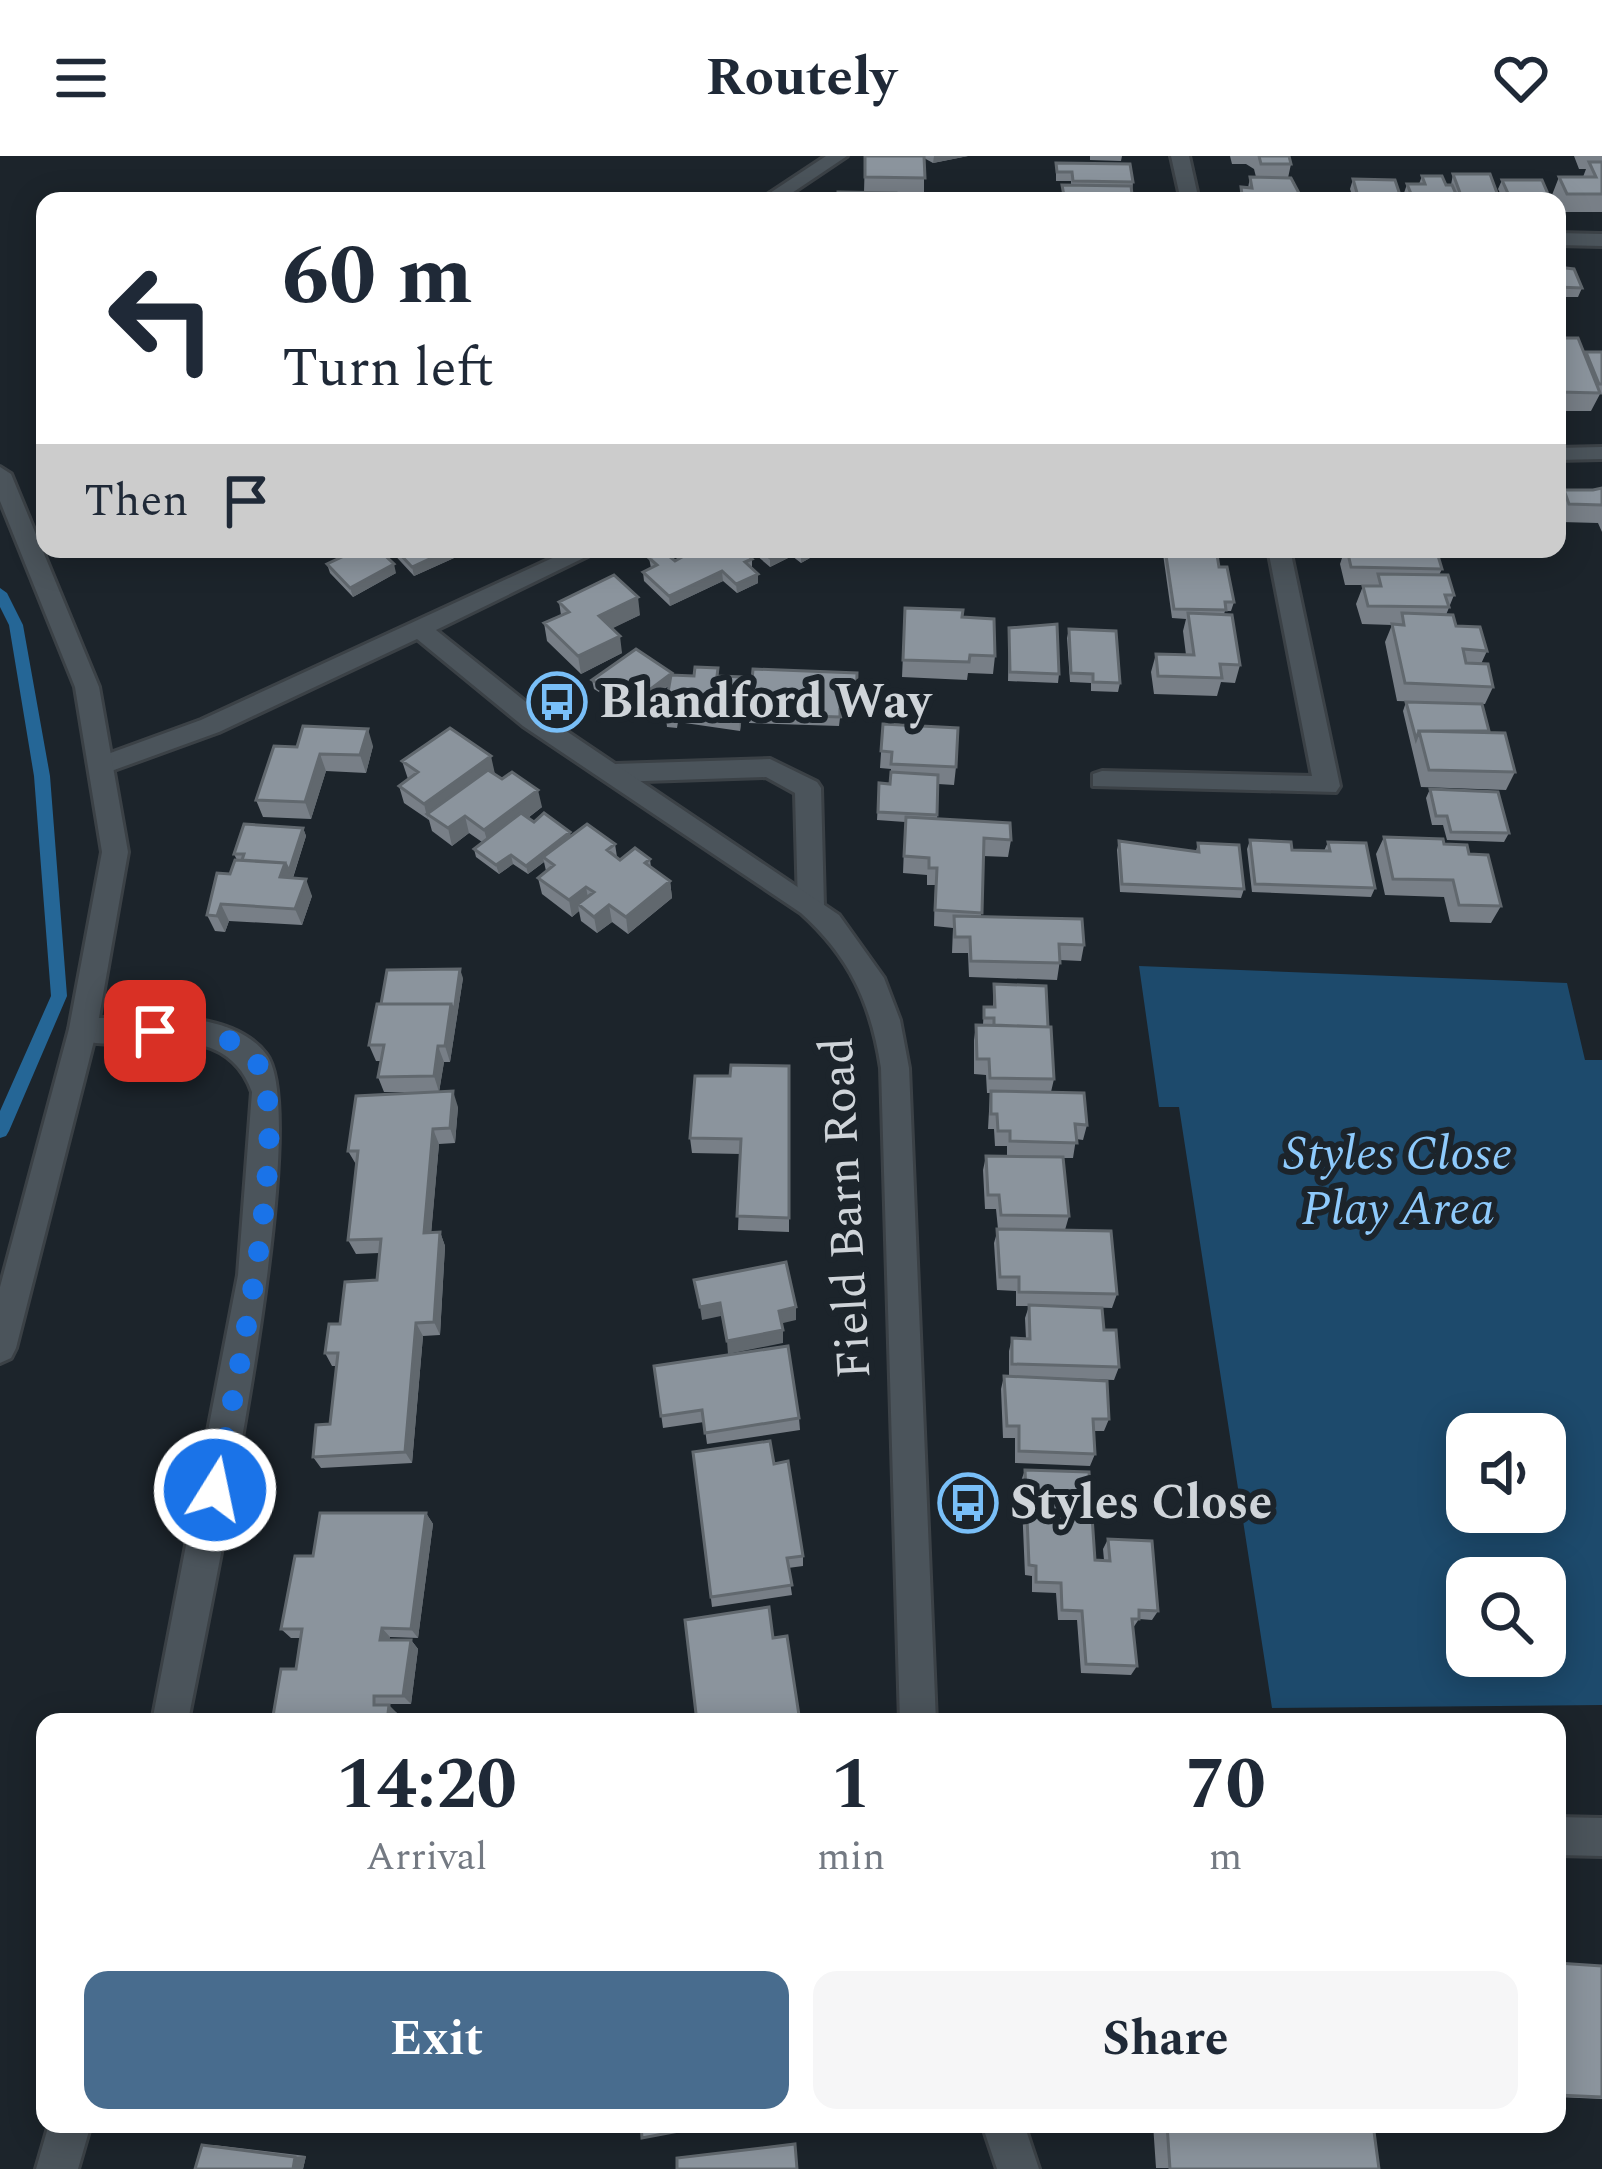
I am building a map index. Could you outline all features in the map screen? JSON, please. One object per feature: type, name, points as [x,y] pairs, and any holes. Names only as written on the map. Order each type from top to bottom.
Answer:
[{"type":"street","points":[[780,192],[838,156]]},
{"type":"street","points":[[1180,156],[1188,192]]},
{"type":"street","points":[[1566,239],[1602,240]]},
{"type":"street","points":[[1566,454],[1602,452]]},
{"type":"street","points":[[0,474],[36,551]]},
{"type":"street","points":[[0,1348],[83,1029],[115,852],[87,687],[39,558]]},
{"type":"street","points":[[103,765],[210,726],[572,558]]},
{"type":"street","points":[[1102,780],[1327,786],[1281,558]]},
{"type":"street","name":"Field Barn Road","points":[[420,630],[518,710],[811,906],[842,932],[861,957],[890,1022],[918,1713]]},
{"type":"street","points":[[615,773],[770,768],[808,788],[811,906]]},
{"type":"street","points":[[83,1029],[191,1032],[230,1040],[256,1062],[267,1092],[254,1275],[172,1713]]},
{"type":"street","points":[[1566,1836],[1602,1837]]},
{"type":"street","points":[[58,2169],[68,2133]]},
{"type":"street","points":[[1006,2133],[1018,2169]]},
{"type":"green space","name":"Styles Close Play Area","points":[[1139,966],[1567,983],[1585,1060],[1602,1060],[1602,1705],[1272,1708],[1179,1107],[1159,1107]]},
{"type":"building","points":[[865,156],[924,156],[925,178],[865,177]]},
{"type":"building","points":[[1259,156],[1289,156],[1291,164],[1261,164]]},
{"type":"building","points":[[1589,162],[1602,162],[1602,194],[1567,194],[1559,177],[1596,177]]},
{"type":"building","points":[[1056,163],[1130,164],[1133,182],[1073,181],[1072,172],[1057,172]]},
{"type":"building","points":[[1453,174],[1490,174],[1497,192],[1460,192]]},
{"type":"building","points":[[1422,176],[1442,176],[1455,192],[1410,192],[1407,184],[1425,184]]},
{"type":"building","points":[[1250,177],[1291,178],[1298,192],[1242,192],[1241,187],[1252,188]]},
{"type":"building","points":[[1353,179],[1395,180],[1399,192],[1357,192]]},
{"type":"building","points":[[1502,180],[1542,180],[1547,192],[1507,192]]},
{"type":"building","points":[[1062,185],[1131,186],[1132,192],[1063,192]]},
{"type":"building","points":[[1566,268],[1574,269],[1582,288],[1566,287]]},
{"type":"building","points":[[1566,338],[1578,338],[1600,393],[1566,392]]},
{"type":"building","points":[[1586,352],[1602,352],[1602,384],[1599,384]]},
{"type":"building","points":[[1602,488],[1602,505],[1569,504],[1566,490]]},
{"type":"building","points":[[340,558],[388,558],[394,564],[350,588],[327,564]]},
{"type":"building","points":[[404,558],[432,558],[412,567]]},
{"type":"building","points":[[649,558],[751,558],[745,562],[758,574],[736,584],[722,571],[669,596],[643,572],[657,565]]},
{"type":"building","points":[[1166,558],[1218,558],[1219,567],[1227,567],[1234,602],[1225,602],[1226,610],[1174,609]]},
{"type":"building","points":[[1349,558],[1439,558],[1442,569],[1351,567]]},
{"type":"building","points":[[1378,574],[1448,575],[1454,595],[1445,595],[1449,607],[1368,606],[1363,586],[1381,586]]},
{"type":"building","points":[[614,575],[638,597],[599,616],[620,636],[578,656],[544,623],[569,612],[559,602]]},
{"type":"building","points":[[905,608],[963,610],[962,617],[994,619],[995,656],[970,655],[969,662],[903,660]]},
{"type":"building","points":[[1188,613],[1232,615],[1240,665],[1220,664],[1222,678],[1158,676],[1156,654],[1194,655]]},
{"type":"building","points":[[1402,613],[1453,615],[1456,626],[1480,627],[1487,651],[1463,649],[1466,663],[1488,664],[1493,687],[1405,683],[1392,624],[1404,625]]},
{"type":"building","points":[[1057,624],[1059,674],[1010,672],[1009,628]]},
{"type":"building","points":[[1069,629],[1116,631],[1120,683],[1093,682],[1093,674],[1071,673]]},
{"type":"building","points":[[636,649],[672,673],[636,700],[592,680]]},
{"type":"building","points":[[695,667],[718,668],[717,676],[744,677],[739,713],[677,704],[676,710],[665,710],[671,675],[694,676]]},
{"type":"building","points":[[753,669],[857,673],[856,710],[840,709],[840,717],[749,714]]},
{"type":"building","points":[[1406,702],[1482,704],[1489,731],[1419,731],[1416,739]]},
{"type":"building","points":[[883,724],[958,728],[956,767],[891,764],[892,752],[881,751]]},
{"type":"building","points":[[303,726],[368,729],[360,755],[320,754],[305,802],[256,800],[274,746],[297,747]]},
{"type":"building","points":[[450,728],[491,756],[424,804],[399,786],[418,772],[402,761]]},
{"type":"building","points":[[1419,731],[1505,733],[1515,772],[1429,770]]},
{"type":"building","points":[[488,770],[502,779],[512,772],[538,790],[484,830],[465,816],[448,828],[427,814]]},
{"type":"building","points":[[891,772],[938,775],[937,815],[878,812],[879,783],[890,784]]},
{"type":"building","points":[[1430,789],[1498,792],[1509,833],[1451,832],[1447,816],[1436,816]]},
{"type":"building","points":[[521,813],[534,822],[544,813],[570,832],[526,866],[511,855],[496,865],[474,849]]},
{"type":"building","points":[[906,817],[1010,823],[1011,840],[984,838],[982,913],[935,910],[937,868],[929,868],[929,858],[904,856]]},
{"type":"building","points":[[244,824],[303,828],[289,871],[285,863],[242,860],[244,854],[234,854]]},
{"type":"building","points":[[587,824],[615,844],[607,850],[620,860],[635,848],[650,859],[645,863],[670,881],[626,917],[609,905],[594,917],[578,904],[594,892],[586,887],[569,900],[538,878],[554,865],[543,857]]},
{"type":"building","points":[[1384,837],[1443,839],[1444,844],[1467,845],[1469,854],[1488,855],[1501,906],[1459,905],[1453,880],[1393,879]]},
{"type":"building","points":[[1250,840],[1291,842],[1292,850],[1330,851],[1328,842],[1366,843],[1375,888],[1255,884]]},
{"type":"building","points":[[1119,841],[1199,852],[1198,843],[1239,845],[1244,889],[1122,884]]},
{"type":"building","points":[[235,860],[285,863],[280,877],[306,879],[295,909],[221,904],[217,916],[207,915],[217,873],[230,874]]},
{"type":"building","points":[[954,916],[1082,919],[1084,945],[1059,944],[1060,963],[971,961],[970,937],[955,937]]},
{"type":"building","points":[[460,969],[454,1012],[451,1004],[381,1004],[387,970]]},
{"type":"building","points":[[994,984],[1046,986],[1048,1027],[994,1025],[994,1018],[984,1018],[984,1007],[995,1007]]},
{"type":"building","points":[[377,1004],[451,1004],[445,1046],[438,1046],[434,1076],[378,1077],[384,1045],[369,1045]]},
{"type":"building","points":[[976,1025],[1051,1027],[1054,1079],[990,1078],[989,1059],[977,1059]]},
{"type":"building","points":[[731,1065],[789,1066],[789,1218],[737,1216],[741,1139],[690,1138],[695,1076],[730,1076]]},
{"type":"building","points":[[453,1091],[450,1128],[433,1129],[424,1233],[440,1232],[434,1322],[416,1323],[405,1452],[313,1457],[316,1425],[330,1424],[338,1353],[325,1353],[329,1324],[340,1324],[345,1282],[377,1280],[381,1239],[348,1240],[358,1151],[348,1151],[356,1096]]},
{"type":"building","points":[[991,1091],[1084,1093],[1087,1125],[1075,1124],[1077,1143],[1010,1141],[1010,1131],[998,1131],[997,1114],[991,1114]]},
{"type":"building","points":[[986,1156],[1063,1157],[1069,1216],[1001,1215],[999,1195],[988,1195]]},
{"type":"building","points":[[997,1229],[1111,1231],[1117,1294],[1019,1292],[1019,1277],[1000,1277]]},
{"type":"building","points":[[786,1262],[796,1307],[779,1311],[783,1330],[727,1341],[720,1303],[700,1307],[694,1280]]},
{"type":"building","points":[[1029,1305],[1102,1308],[1104,1330],[1116,1330],[1119,1367],[1012,1364],[1012,1338],[1030,1339]]},
{"type":"building","points":[[788,1346],[799,1418],[705,1433],[702,1410],[661,1416],[654,1366]]},
{"type":"building","points":[[1004,1376],[1107,1381],[1109,1419],[1093,1419],[1095,1454],[1019,1451],[1019,1426],[1007,1426]]},
{"type":"building","points":[[770,1441],[774,1464],[788,1461],[803,1556],[787,1558],[792,1585],[711,1597],[693,1452]]},
{"type":"building","points":[[1025,1470],[1089,1472],[1095,1560],[1110,1561],[1108,1539],[1152,1541],[1158,1611],[1139,1610],[1139,1619],[1132,1619],[1137,1666],[1086,1664],[1082,1611],[1062,1610],[1061,1583],[1036,1582],[1036,1566],[1029,1565]]},
{"type":"building","points":[[320,1513],[426,1513],[411,1629],[382,1628],[380,1640],[411,1640],[403,1696],[374,1696],[374,1705],[389,1705],[388,1713],[274,1713],[281,1669],[296,1669],[302,1629],[281,1629],[295,1556],[313,1556]]},
{"type":"building","points":[[769,1607],[773,1638],[787,1636],[799,1713],[696,1713],[685,1620]]},
{"type":"building","points":[[1566,1964],[1602,1966],[1602,2097],[1566,2095]]},
{"type":"building","points":[[1168,2133],[1374,2133],[1379,2169],[1170,2169]]},
{"type":"building","points":[[795,2144],[797,2169],[677,2169],[677,2158]]},
{"type":"building","points":[[202,2145],[295,2157],[293,2169],[195,2169]]},
{"type":"waterway","points":[[0,593],[16,625],[42,776],[59,996],[0,1131]]},
{"type":"place","name":"Blandford Way","points":[[557,702]]},
{"type":"place","name":"Styles Close","points":[[968,1503]]},
{"type":"route","points":[[155,1031],[230,1040],[256,1062],[267,1092],[265,1182],[254,1275],[215,1490]]}]
